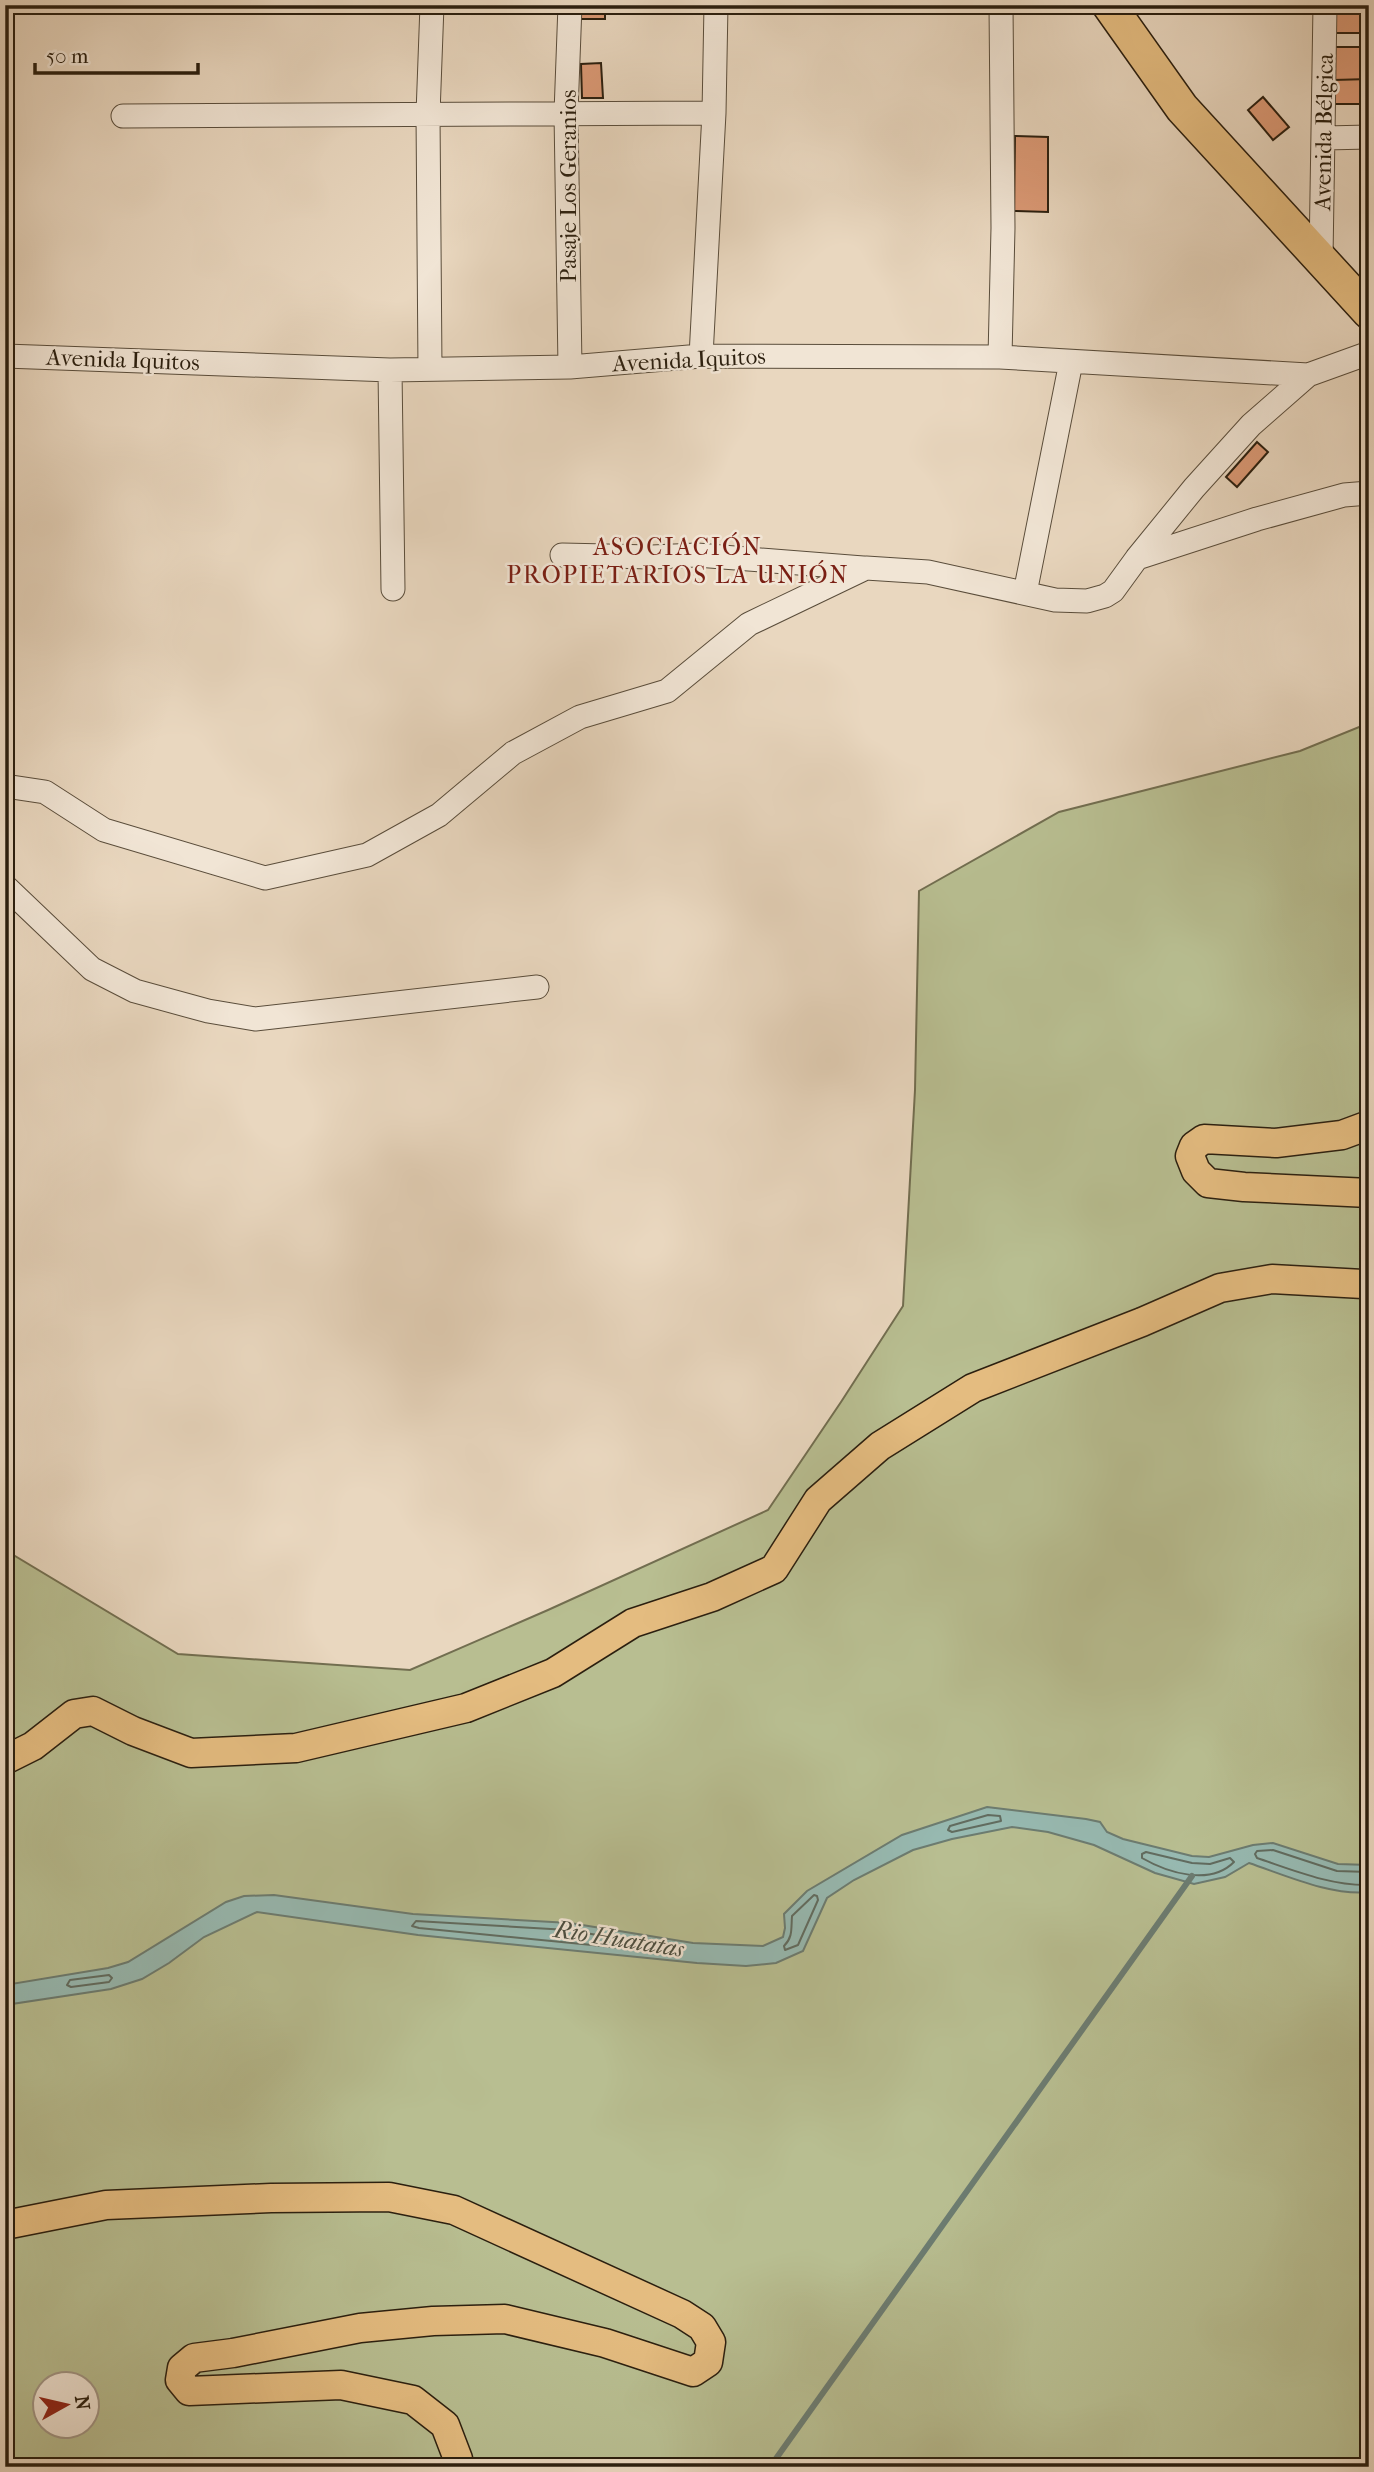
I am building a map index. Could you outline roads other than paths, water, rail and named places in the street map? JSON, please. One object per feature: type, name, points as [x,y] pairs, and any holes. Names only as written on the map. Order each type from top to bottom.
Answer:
[{"type":"highway","points":[[1108,5],[1182,108],[1369,312]]},
{"type":"main road","points":[[1369,1125],[1342,1135],[1276,1143],[1204,1139],[1194,1146],[1190,1156],[1196,1171],[1208,1183],[1369,1193]]},
{"type":"main road","points":[[5,1760],[33,1746],[74,1714],[93,1711],[133,1731],[191,1753],[296,1748],[466,1708],[553,1673],[633,1623],[712,1597],[774,1569],[818,1500],[880,1446],[973,1388],[1142,1322],[1220,1288],[1272,1279],[1363,1284],[1369,1282]]},
{"type":"main road","points":[[5,2225],[106,2205],[389,2197],[454,2210],[682,2314],[702,2326],[711,2342],[708,2362],[693,2372],[606,2343],[505,2319],[433,2321],[360,2328],[194,2358],[182,2368],[180,2380],[188,2391],[341,2385],[413,2400],[445,2425],[458,2459],[455,2467]]},
{"type":"street","points":[[430,369],[428,114],[432,5]]},
{"type":"street","name":"Pasaje Los Geranios","points":[[569,5],[566,113],[570,368]]},
{"type":"street","points":[[701,356],[716,5]]},
{"type":"street","points":[[1000,357],[1003,228],[1001,5]]},
{"type":"street","name":"Avenida Bélgica","points":[[1321,258],[1325,138],[1325,5]]},
{"type":"street","points":[[123,116],[713,113]]},
{"type":"street","points":[[1325,138],[1369,137]]},
{"type":"street","name":"Avenida Iquitos","points":[[5,356],[390,370],[570,368],[701,356],[1000,357],[1308,375],[1369,353]]},
{"type":"street","points":[[1025,593],[1071,362]]},
{"type":"street","points":[[390,370],[393,589]]},
{"type":"street","points":[[562,555],[697,555],[928,572],[1055,600],[1087,601],[1114,591],[1137,558],[1251,425],[1308,375]]},
{"type":"street","points":[[1137,558],[1257,519],[1344,495],[1369,493]]},
{"type":"street","points":[[5,786],[45,792],[104,830],[265,878],[367,855],[439,815],[513,753],[580,717],[667,691],[750,624],[866,568]]},
{"type":"street","points":[[5,886],[92,969],[135,991],[244,1017],[256,1019],[537,987]]},
{"type":"water","points":[[987,1807],[1100,1822],[1107,1832],[1123,1839],[1192,1856],[1209,1857],[1253,1845],[1273,1843],[1338,1864],[1369,1865],[1369,1892],[1324,1888],[1249,1863],[1225,1877],[1194,1884],[1155,1873],[1094,1845],[1048,1832],[1012,1827],[913,1850],[854,1880],[827,1898],[803,1951],[776,1963],[746,1966],[697,1963],[418,1935],[257,1912],[204,1937],[142,1979],[111,1989],[5,2005],[5,1985],[108,1968],[128,1962],[226,1902],[244,1896],[274,1895],[413,1914],[570,1923],[693,1943],[763,1946],[783,1937],[784,1914],[807,1891],[902,1835]]},
{"type":"waterway","name":"Rio Huatatas","points":[[770,2467],[1192,1876]]},
{"type":"district","name":"ASOCIACIÓN PROPIETARIOS LA UNIÓN","points":[[678,561]]}]
